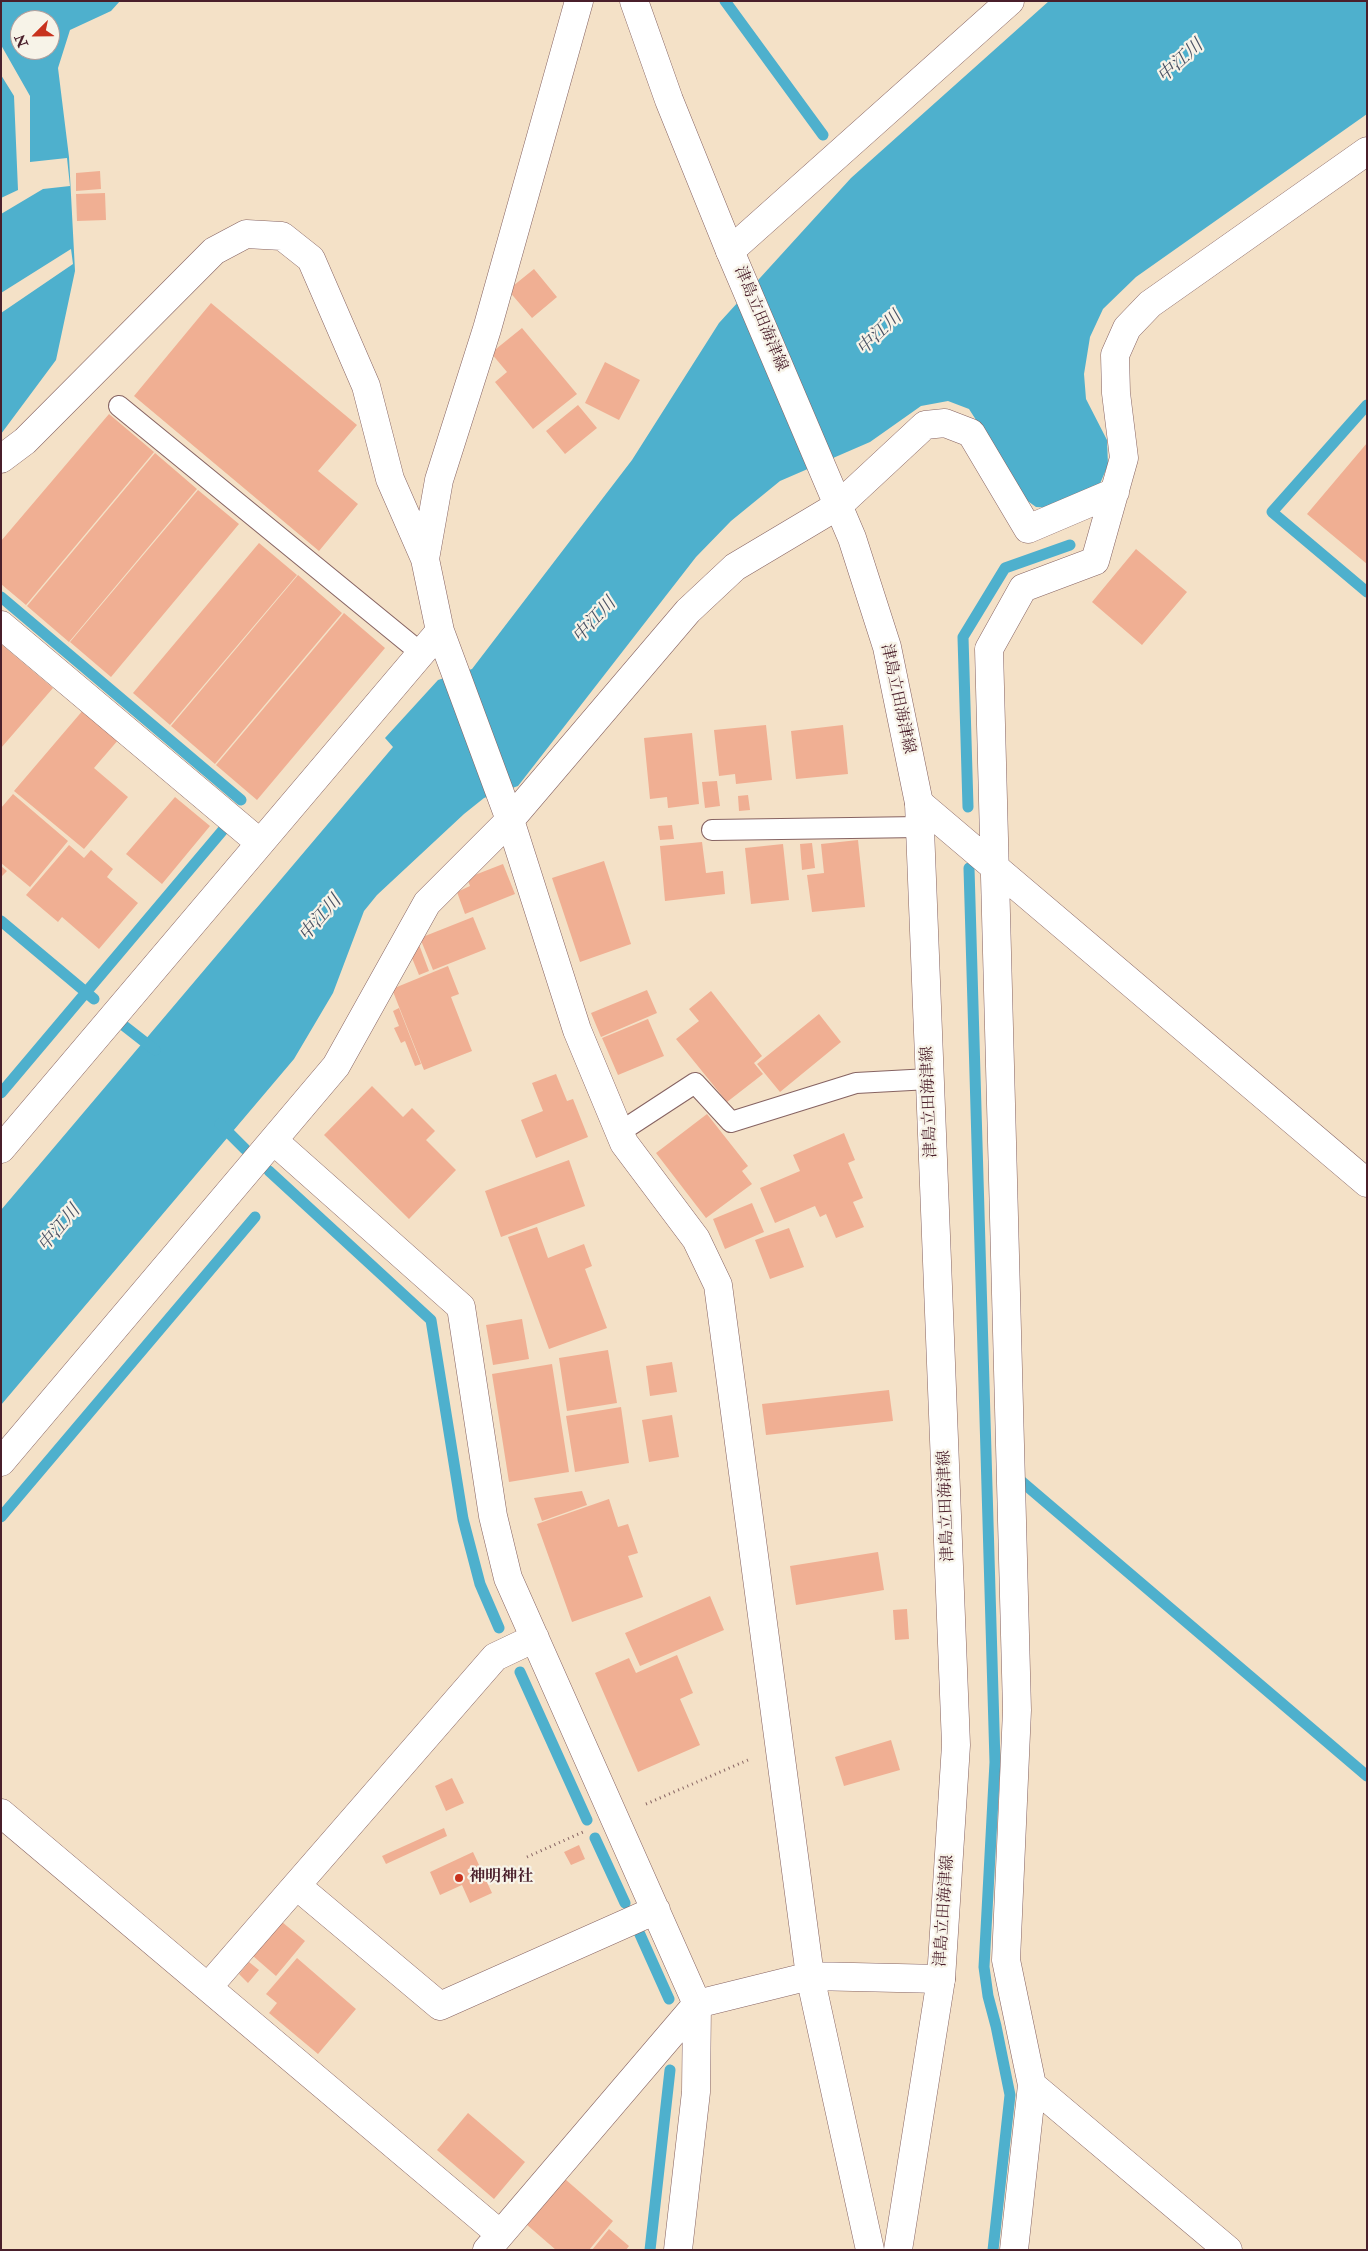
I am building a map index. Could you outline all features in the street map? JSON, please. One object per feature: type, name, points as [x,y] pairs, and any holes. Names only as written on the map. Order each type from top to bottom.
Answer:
[{"type":"street","points":[[425,559],[439,480],[487,329],[561,58],[579,1]]},
{"type":"street","name":"津島立田海津線","points":[[634,1],[669,100],[852,538],[887,647],[919,815],[956,1745],[941,1979],[898,2250]]},
{"type":"street","points":[[733,257],[1010,1]]},
{"type":"street","points":[[1014,2250],[1032,2085],[1006,1960],[1017,1710],[989,649],[1023,588],[1095,561],[1124,458],[1116,393],[1115,355],[1127,328],[1150,304],[1367,151]]},
{"type":"street","points":[[1,460],[25,441],[214,251],[246,234],[282,236],[311,259],[366,386],[390,479],[425,559],[440,631],[508,814],[577,1030],[624,1143],[696,1239],[718,1285],[781,1746],[810,1976],[870,2250]]},
{"type":"street","points":[[1,1462],[336,1066],[427,904],[688,611],[735,567],[839,505],[925,425],[945,422],[971,433],[1028,529],[1114,492]]},
{"type":"street","points":[[1,625],[260,843]]},
{"type":"street","points":[[1,1149],[440,631]]},
{"type":"street","points":[[919,815],[995,868],[1367,1183]]},
{"type":"street","points":[[274,1141],[461,1307],[493,1516],[508,1578],[697,2004],[696,2092],[678,2250]]},
{"type":"street","points":[[208,1987],[496,1657],[535,1638]]},
{"type":"street","points":[[1,1813],[208,1987],[494,2242],[697,2004],[810,1976],[941,1979]]},
{"type":"street","points":[[297,1886],[440,2006],[656,1910]]},
{"type":"street","points":[[1032,2085],[1228,2250]]},
{"type":"lane","points":[[119,406],[421,653]]},
{"type":"lane","points":[[712,830],[919,815]]},
{"type":"lane","points":[[620,1132],[695,1083],[731,1122],[856,1083],[930,1079]]},
{"type":"path","points":[[527,1857],[781,1746]]},
{"type":"water","points":[[1,1],[120,1],[111,11],[70,30],[58,68],[69,157],[75,271],[56,360],[1,434]]},
{"type":"water","name":"中江川","points":[[1049,1],[1367,1],[1367,114],[1136,277],[1103,309],[1090,337],[1084,374],[1086,399],[1107,440],[1108,465],[1099,486],[1053,508],[1036,507],[1018,494],[969,409],[948,401],[921,406],[870,442],[780,481],[731,521],[696,557],[518,786],[484,798],[464,814],[377,895],[364,911],[333,993],[294,1059],[1,1405],[1,1210],[393,747],[385,738],[438,680],[472,669],[632,460],[719,323],[851,178]]},
{"type":"pier","points":[[1,45],[30,96],[30,162],[67,158],[70,186],[43,189],[1,214],[1,198],[18,190],[14,96],[1,75]]},
{"type":"pier","points":[[71,249],[73,264],[1,313],[1,293]]},
{"type":"building","points":[[100,171],[101,189],[76,191],[76,173]]},
{"type":"building","points":[[105,193],[106,220],[77,221],[76,194]]},
{"type":"building","points":[[534,269],[557,297],[532,318],[508,290]]},
{"type":"building","points":[[211,303],[357,425],[318,471],[358,504],[319,551],[134,396]]},
{"type":"building","points":[[522,328],[577,394],[533,429],[495,382],[507,372],[491,353]]},
{"type":"building","points":[[605,362],[640,380],[619,420],[585,403]]},
{"type":"building","points":[[578,405],[597,428],[565,454],[546,431]]},
{"type":"building","points":[[109,414],[154,452],[26,605],[1,584],[1,541]]},
{"type":"building","points":[[1367,443],[1367,564],[1307,514]]},
{"type":"building","points":[[155,453],[197,489],[69,642],[27,606]]},
{"type":"building","points":[[198,490],[239,524],[111,677],[70,642]]},
{"type":"building","points":[[259,543],[297,575],[170,725],[133,693]]},
{"type":"building","points":[[1136,549],[1187,592],[1142,645],[1092,602]]},
{"type":"building","points":[[298,575],[342,613],[215,764],[171,726]]},
{"type":"building","points":[[344,613],[385,648],[257,800],[216,765]]},
{"type":"building","points":[[1,644],[53,688],[1,748]]},
{"type":"building","points":[[84,709],[119,739],[94,768],[128,797],[84,849],[14,791]]},
{"type":"building","points":[[766,725],[772,780],[736,784],[735,774],[719,776],[714,730]]},
{"type":"building","points":[[843,725],[848,774],[796,779],[791,731]]},
{"type":"building","points":[[692,733],[699,804],[668,808],[667,797],[650,799],[644,738]]},
{"type":"building","points":[[717,781],[720,806],[705,808],[702,782]]},
{"type":"building","points":[[13,794],[68,841],[30,887],[1,863],[1,808]]},
{"type":"building","points":[[748,795],[750,810],[739,811],[738,796]]},
{"type":"building","points":[[175,797],[210,826],[162,884],[126,854]]},
{"type":"building","points":[[672,825],[674,839],[660,840],[658,826]]},
{"type":"building","points":[[858,840],[865,907],[812,912],[807,875],[824,873],[821,844]]},
{"type":"building","points":[[702,842],[706,873],[723,871],[725,894],[665,901],[660,846]]},
{"type":"building","points":[[812,843],[815,868],[802,870],[800,844]]},
{"type":"building","points":[[783,844],[789,900],[751,904],[745,848]]},
{"type":"building","points":[[69,845],[84,858],[91,850],[113,869],[107,877],[138,903],[99,949],[62,917],[58,922],[26,895]]},
{"type":"building","points":[[604,861],[631,944],[580,962],[552,878]]},
{"type":"building","points":[[503,864],[515,894],[465,914],[457,892],[470,886],[467,878]]},
{"type":"building","points":[[1,866],[7,871],[1,877]]},
{"type":"building","points":[[473,917],[486,949],[433,970],[420,938]]},
{"type":"building","points":[[418,942],[429,971],[419,975],[407,946]]},
{"type":"building","points":[[448,966],[459,994],[451,997],[472,1051],[424,1070],[392,989]]},
{"type":"building","points":[[647,990],[657,1013],[601,1037],[591,1013]]},
{"type":"building","points":[[711,991],[762,1056],[754,1063],[763,1074],[727,1102],[676,1039],[699,1021],[689,1009]]},
{"type":"building","points":[[399,1008],[421,1064],[415,1066],[405,1041],[401,1043],[394,1028],[399,1026],[393,1011]]},
{"type":"building","points":[[819,1014],[841,1042],[780,1092],[757,1064]]},
{"type":"building","points":[[648,1019],[664,1056],[618,1075],[602,1038]]},
{"type":"building","points":[[556,1074],[567,1101],[573,1099],[588,1137],[536,1158],[521,1120],[543,1111],[532,1083]]},
{"type":"building","points":[[372,1086],[403,1117],[412,1108],[435,1131],[426,1140],[456,1170],[409,1219],[324,1135]]},
{"type":"building","points":[[707,1114],[748,1166],[742,1171],[752,1184],[706,1218],[656,1153]]},
{"type":"building","points":[[844,1133],[855,1160],[848,1163],[863,1198],[853,1202],[864,1227],[836,1238],[826,1214],[820,1217],[815,1206],[775,1223],[760,1188],[800,1171],[793,1155]]},
{"type":"building","points":[[569,1160],[585,1206],[501,1237],[485,1191]]},
{"type":"building","points":[[752,1203],[764,1232],[725,1249],[713,1219]]},
{"type":"building","points":[[537,1227],[548,1258],[584,1244],[592,1266],[585,1269],[607,1328],[549,1349],[508,1237]]},
{"type":"building","points":[[789,1228],[804,1267],[770,1279],[755,1240]]},
{"type":"building","points":[[522,1319],[529,1359],[493,1365],[486,1325]]},
{"type":"building","points":[[608,1350],[617,1403],[567,1411],[559,1358]]},
{"type":"building","points":[[672,1362],[677,1392],[650,1396],[646,1366]]},
{"type":"building","points":[[552,1364],[569,1472],[509,1482],[492,1374]]},
{"type":"building","points":[[889,1390],[893,1421],[766,1435],[762,1404]]},
{"type":"building","points":[[621,1407],[629,1463],[575,1472],[566,1416]]},
{"type":"building","points":[[672,1415],[679,1457],[649,1462],[642,1420]]},
{"type":"building","points":[[582,1491],[587,1505],[542,1521],[534,1498]]},
{"type":"building","points":[[609,1499],[618,1527],[628,1524],[638,1553],[628,1556],[643,1597],[572,1622],[537,1524]]},
{"type":"building","points":[[878,1552],[884,1590],[796,1605],[790,1566]]},
{"type":"building","points":[[710,1596],[724,1630],[640,1666],[625,1633]]},
{"type":"building","points":[[907,1609],[909,1639],[895,1640],[893,1610]]},
{"type":"building","points":[[677,1655],[693,1693],[680,1699],[700,1745],[638,1772],[595,1673],[629,1658],[636,1673]]},
{"type":"building","points":[[891,1740],[900,1770],[844,1786],[835,1757]]},
{"type":"building","points":[[452,1778],[464,1803],[446,1811],[435,1786]]},
{"type":"building","points":[[444,1828],[447,1836],[386,1864],[382,1856]]},
{"type":"building","points":[[579,1845],[585,1859],[571,1865],[564,1852]]},
{"type":"building","name":"神明神社","points":[[473,1852],[492,1893],[470,1903],[462,1885],[440,1895],[430,1872]]},
{"type":"building","points":[[282,1922],[305,1941],[276,1976],[253,1956]]},
{"type":"building","points":[[297,1958],[356,2009],[318,2054],[269,2013],[277,2003],[266,1994]]},
{"type":"building","points":[[249,1962],[259,1970],[248,1983],[239,1974]]},
{"type":"building","points":[[468,2113],[525,2162],[494,2199],[437,2150]]},
{"type":"building","points":[[565,2179],[613,2221],[589,2250],[556,2250],[526,2224]]},
{"type":"building","points":[[609,2229],[629,2246],[626,2250],[592,2250]]},
{"type":"waterway","points":[[725,1],[823,135]]},
{"type":"waterway","points":[[1367,405],[1272,512],[1367,592]]},
{"type":"waterway","points":[[968,807],[963,637],[1005,568],[1070,545]]},
{"type":"waterway","points":[[1,597],[241,800]]},
{"type":"waterway","points":[[1,1093],[223,830]]},
{"type":"waterway","points":[[969,868],[995,1762],[984,1967],[988,1996],[1010,2095],[993,2250]]},
{"type":"waterway","points":[[1,921],[94,999]]},
{"type":"waterway","points":[[123,1025],[155,1050]]},
{"type":"waterway","points":[[220,1124],[245,1149]]},
{"type":"waterway","points":[[269,1171],[431,1320],[463,1519],[480,1584],[499,1628]]},
{"type":"waterway","points":[[1,1517],[255,1217]]},
{"type":"waterway","points":[[1021,1481],[1367,1776]]},
{"type":"waterway","points":[[520,1672],[587,1820]]},
{"type":"waterway","points":[[595,1838],[625,1903]]},
{"type":"waterway","points":[[638,1930],[669,1999]]},
{"type":"waterway","points":[[650,2250],[670,2070]]},
{"type":"place","name":"神明神社","points":[[459,1878]]}]
